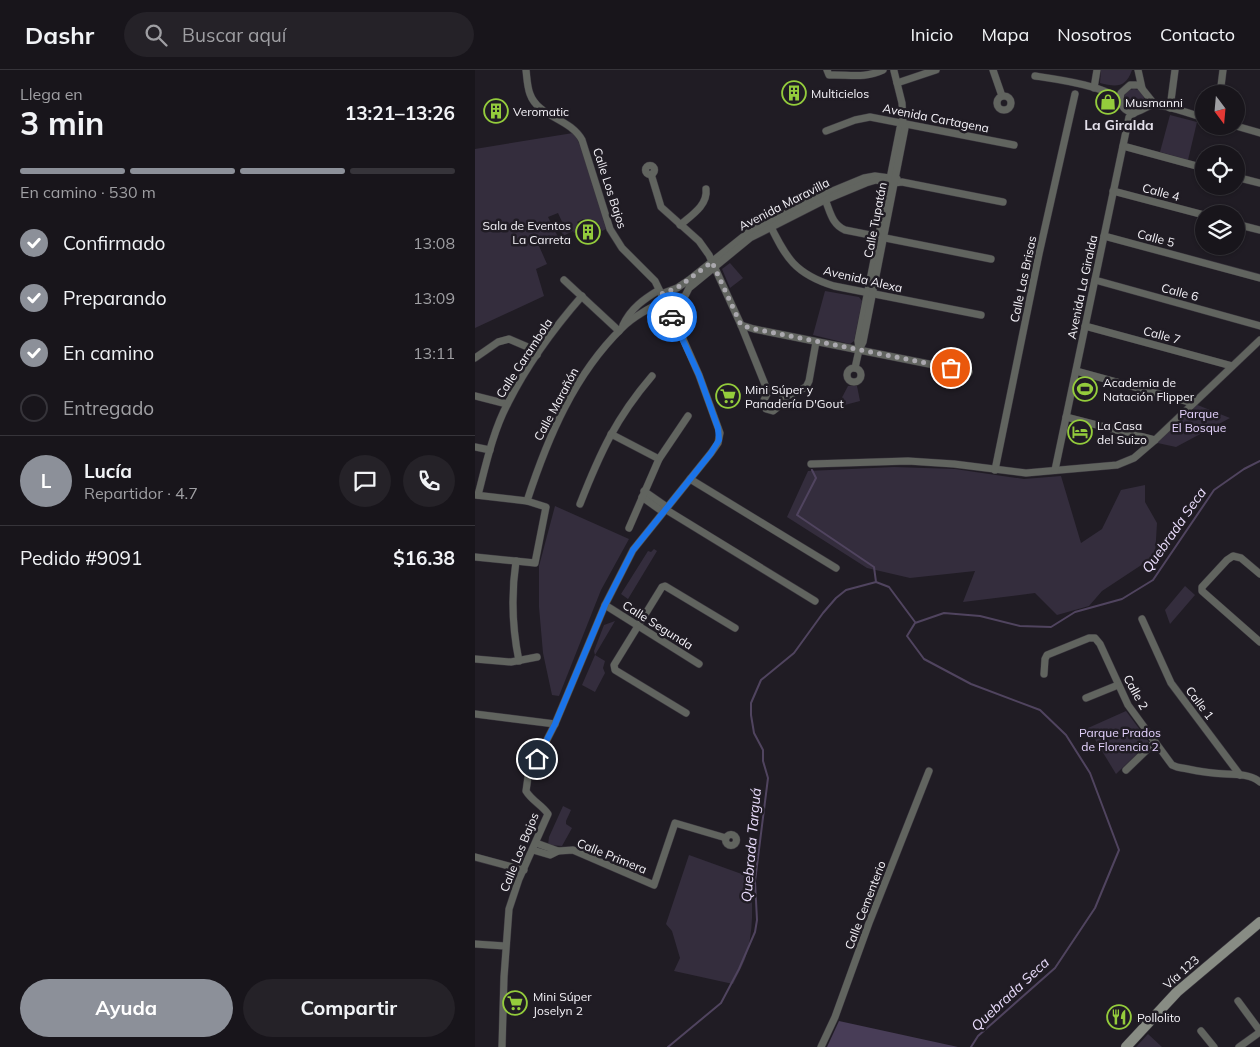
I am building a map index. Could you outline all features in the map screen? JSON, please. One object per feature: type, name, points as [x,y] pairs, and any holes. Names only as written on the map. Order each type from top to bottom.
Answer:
[{"type":"main road","name":"Vía 123","points":[[1126,1047],[1177,992],[1260,922]]},
{"type":"street","name":"Calle Los Bajos","points":[[502,1047],[505,946],[509,909],[512,896],[549,814],[529,796],[526,791],[526,782],[555,724],[605,605],[633,550],[716,446],[720,433],[699,375],[663,297],[650,276],[622,248],[610,229],[587,152],[579,134],[569,125],[537,105],[530,94],[526,70]]},
{"type":"street","points":[[828,72],[863,76],[883,70]]},
{"type":"street","points":[[897,83],[936,70]]},
{"type":"street","points":[[993,70],[1002,96]]},
{"type":"street","points":[[1052,70],[1053,79]]},
{"type":"street","points":[[1094,88],[1097,70]]},
{"type":"street","points":[[1170,108],[1175,70]]},
{"type":"street","points":[[1221,85],[1223,70]]},
{"type":"street","name":"Calle Tupatán","points":[[855,368],[863,342],[880,237],[905,128],[902,103],[894,71]]},
{"type":"street","points":[[1035,76],[1094,88],[1113,94],[1120,101],[1129,117],[1140,110],[1147,101],[1138,71]]},
{"type":"street","points":[[1113,94],[1131,85],[1138,71]]},
{"type":"street","points":[[1131,85],[1135,84],[1144,91],[1155,105]]},
{"type":"street","points":[[1120,101],[1123,90]]},
{"type":"street","name":"Calle Las Brisas","points":[[995,470],[1039,254],[1075,94]]},
{"type":"street","points":[[1125,109],[1129,112],[1155,105],[1195,115]]},
{"type":"street","name":"Avenida La Giralda","points":[[1055,470],[1129,117]]},
{"type":"street","name":"Avenida Cartagena","points":[[826,131],[863,118],[880,118],[1014,145]]},
{"type":"street","points":[[1245,129],[1260,133]]},
{"type":"street","points":[[1123,146],[1195,166]]},
{"type":"street","points":[[651,174],[661,207],[699,241],[713,265],[741,325],[768,392],[763,404],[768,410],[776,409],[783,398],[806,388],[816,342]]},
{"type":"street","points":[[1245,179],[1260,183]]},
{"type":"street","name":"Avenida Maravilla","points":[[663,297],[679,298],[685,296],[689,288],[749,232],[770,224],[824,197],[876,180],[894,180],[1003,202]]},
{"type":"street","points":[[680,224],[705,202],[707,196],[706,189]]},
{"type":"street","name":"Calle 4","points":[[1113,191],[1195,213]]},
{"type":"street","points":[[824,197],[833,222],[845,230],[991,259]]},
{"type":"street","name":"Avenida Alexa","points":[[770,224],[790,261],[806,275],[819,281],[834,286],[981,315]]},
{"type":"street","points":[[1245,226],[1260,230]]},
{"type":"street","name":"Calle 5","points":[[1104,236],[1260,278]]},
{"type":"street","name":"Avenida Maravilla","points":[[663,297],[713,265]]},
{"type":"street","points":[[564,280],[621,330]]},
{"type":"street","name":"Calle 6","points":[[1095,280],[1260,326]]},
{"type":"street","name":"Calle Carambola","points":[[477,495],[490,450],[507,404],[537,354],[582,296]]},
{"type":"street","name":"Calle Marañón","points":[[621,330],[631,312],[639,303],[663,297]]},
{"type":"street","name":"Calle Marañón","points":[[527,501],[543,454],[569,400],[591,365],[621,330],[663,297]]},
{"type":"street","points":[[741,325],[816,342],[969,372]]},
{"type":"street","name":"Calle 7","points":[[1085,326],[1232,366]]},
{"type":"street","points":[[475,358],[498,342],[509,339],[530,348],[537,354]]},
{"type":"street","points":[[811,464],[908,461],[954,464],[1026,473],[1117,465],[1134,458],[1155,440],[1260,340]]},
{"type":"street","points":[[1076,371],[1193,403]]},
{"type":"street","points":[[580,504],[599,457],[611,434],[632,400],[652,376]]},
{"type":"street","points":[[475,396],[507,404]]},
{"type":"street","points":[[629,528],[659,460],[688,416]]},
{"type":"street","points":[[1066,417],[1155,440]]},
{"type":"street","points":[[611,434],[659,460]]},
{"type":"street","points":[[475,447],[490,450]]},
{"type":"street","points":[[689,479],[835,568]]},
{"type":"street","points":[[643,494],[815,601]]},
{"type":"street","points":[[475,557],[535,564],[546,507],[527,501],[477,495]]},
{"type":"street","points":[[1260,574],[1241,558],[1233,556],[1202,586],[1203,590],[1260,642]]},
{"type":"street","points":[[516,561],[512,604],[519,661]]},
{"type":"street","points":[[686,712],[615,670],[614,667],[637,626],[665,586],[735,628]]},
{"type":"street","name":"Calle Segunda","points":[[605,605],[699,664]]},
{"type":"street","name":"Calle 1","points":[[1142,619],[1171,683],[1240,775]]},
{"type":"street","name":"Calle 2","points":[[1044,674],[1047,655],[1089,638],[1095,638],[1100,644],[1128,705],[1172,765],[1213,773],[1240,775]]},
{"type":"street","points":[[475,659],[511,662],[537,657]]},
{"type":"street","points":[[1086,698],[1119,685]]},
{"type":"street","points":[[475,714],[555,724]]},
{"type":"street","points":[[1126,770],[1155,742]]},
{"type":"street","name":"Calle Cementerio","points":[[821,1047],[835,1017],[869,923],[929,771]]},
{"type":"street","points":[[1240,775],[1256,778],[1260,782]]},
{"type":"street","name":"Calle Primera","points":[[535,846],[558,851],[573,850],[580,852],[654,885],[675,823],[726,838]]},
{"type":"street","points":[[475,856],[524,870]]},
{"type":"street","points":[[475,944],[505,946]]},
{"type":"street","points":[[1238,1001],[1260,1031],[1239,1047]]},
{"type":"street","points":[[1201,1031],[1214,1047]]},
{"type":"green space","points":[[1101,70],[1132,70],[1130,76],[1123,83],[1111,85],[1100,83]]},
{"type":"green space","points":[[1134,89],[1141,92],[1144,99],[1141,106],[1134,109],[1127,106],[1124,99],[1127,92]]},
{"type":"green space","points":[[1170,115],[1195,121],[1195,130],[1188,160],[1160,152]]},
{"type":"green space","points":[[573,133],[588,165],[606,229],[602,231],[598,223],[587,228],[583,219],[577,222],[581,230],[574,233],[573,231],[563,236],[560,228],[564,226],[558,213],[548,217],[558,237],[539,246],[547,264],[536,269],[544,296],[475,328],[475,149]]},
{"type":"green space","points":[[730,263],[743,278],[730,288],[722,269]]},
{"type":"green space","points":[[825,291],[859,297],[862,301],[854,341],[850,344],[813,335]]},
{"type":"green space","points":[[848,386],[857,386],[860,401],[837,407]]},
{"type":"green space","name":"Parque El Bosque","points":[[1195,404],[1230,418],[1176,447],[1153,442]]},
{"type":"green space","points":[[894,467],[955,469],[1024,479],[1061,476],[1081,543],[1102,529],[1121,490],[1145,485],[1145,502],[1157,523],[1155,556],[1102,591],[1089,606],[1057,615],[1035,593],[963,602],[975,571],[910,578],[867,568],[787,517],[808,471]]},
{"type":"green space","points":[[555,506],[629,539],[601,590],[559,696],[552,695],[543,653],[539,607],[539,566]]},
{"type":"green space","points":[[654,549],[657,551],[628,599],[621,594],[648,551],[651,552]]},
{"type":"green space","points":[[1185,586],[1195,595],[1170,624],[1165,610]]},
{"type":"green space","points":[[615,621],[595,655],[594,651],[604,625]]},
{"type":"green space","points":[[595,655],[605,661],[603,668],[605,673],[595,692],[582,685]]},
{"type":"green space","name":"Parque Prados de Florencia 2","points":[[1126,711],[1149,742],[1116,774],[1088,728]]},
{"type":"green space","points":[[563,806],[571,810],[566,824],[572,828],[562,846],[548,845],[549,837]]},
{"type":"green space","points":[[689,855],[750,877],[752,908],[750,939],[745,959],[733,984],[674,971],[680,958],[672,931],[666,924]]},
{"type":"green space","points":[[1148,1034],[1162,1047],[1136,1047]]},
{"type":"shaded area","points":[[839,1021],[958,1047],[827,1047]]},
{"type":"waterway","name":"Quebrada Seca","points":[[971,1047],[978,1036],[1055,968],[1095,908],[1119,850],[1090,773],[1066,735],[1040,710],[971,684],[924,659],[907,636],[915,623],[944,613],[980,616],[1020,626],[1051,627],[1075,612],[1122,599],[1153,580],[1214,490],[1244,469],[1260,461]]},
{"type":"waterway","points":[[812,470],[816,478],[797,515],[874,567],[876,582]]},
{"type":"waterway","name":"Quebrada Targuá","points":[[668,1047],[721,1003],[739,969],[755,932],[757,920],[755,881],[768,778],[763,761],[763,750],[754,733],[751,703],[761,680],[794,653],[823,613],[846,590],[876,582],[889,587],[915,622]]},
{"type":"way so far","points":[[672,317],[661,294],[677,288],[712,262],[741,325],[951,368]]},
{"type":"place","name":"Multicielos","points":[[794,93]]},
{"type":"place","name":"Musmanni","points":[[1108,102]]},
{"type":"place","name":"Veromatic","points":[[496,111]]},
{"type":"place","name":"Sala de Eventos La Carreta","points":[[588,232]]},
{"type":"place","name":"Academia de Natación Flipper","points":[[1085,389]]},
{"type":"place","name":"Mini Súper y Panadería D'Gout","points":[[728,396]]},
{"type":"place","name":"La Casa del Suizo","points":[[1080,432]]},
{"type":"place","name":"Mini Súper Joselyn 2","points":[[515,1003]]},
{"type":"place","name":"Pollolito","points":[[1119,1017]]},
{"type":"district","name":"La Giralda","points":[[1119,125]]},
{"type":"route","points":[[537,759],[571,690],[605,605],[625,563],[643,536],[711,453],[719,440],[720,433],[717,423],[699,375],[672,317]]}]
